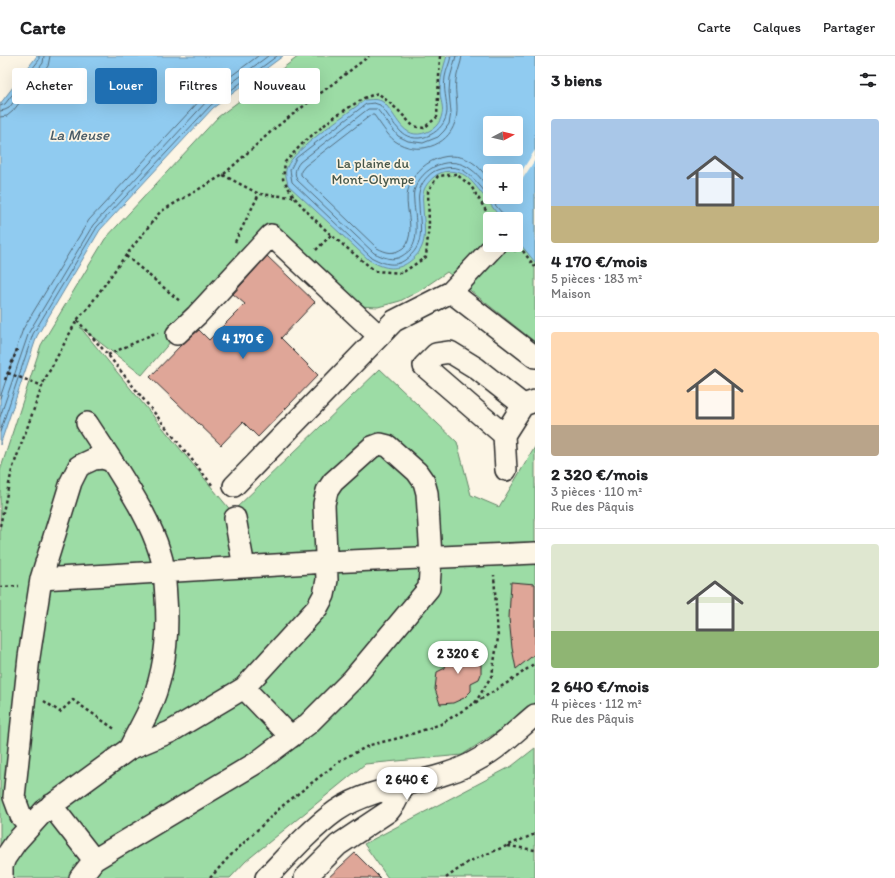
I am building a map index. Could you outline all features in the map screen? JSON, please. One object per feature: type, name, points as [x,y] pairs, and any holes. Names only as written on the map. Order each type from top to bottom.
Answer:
[{"type":"street","points":[[177,334],[197,315],[271,235],[379,336]]},
{"type":"street","points":[[234,486],[394,321],[452,292],[489,252]]},
{"type":"street","points":[[452,292],[535,357]]},
{"type":"street","points":[[504,435],[424,366],[436,354],[450,352],[529,403],[504,435],[506,470]]},
{"type":"street","points":[[87,423],[112,461],[144,516],[160,553],[165,572],[167,604],[166,644],[163,664],[147,713],[131,745]]},
{"type":"street","points":[[2,878],[2,866],[5,858],[30,826],[52,805],[131,745],[170,732],[244,688],[317,608],[324,595],[327,580],[324,504],[327,491],[333,482],[372,447],[380,444],[393,449],[417,472],[424,482],[427,493],[430,557],[429,588],[353,679],[308,724],[256,762],[94,860],[80,878]]},
{"type":"street","points":[[30,826],[21,816],[14,798],[29,657],[41,579],[71,482],[79,466],[94,459],[102,458],[112,461]]},
{"type":"street","points":[[235,518],[244,567]]},
{"type":"street","points":[[41,579],[327,562],[535,553]]},
{"type":"street","points":[[244,688],[291,736]]},
{"type":"street","points":[[266,878],[304,839],[336,811],[360,798],[386,789],[443,775],[469,764],[495,749],[535,715]]},
{"type":"street","points":[[305,878],[338,846],[389,810],[395,803],[404,785]]},
{"type":"street","points":[[52,805],[94,860]]},
{"type":"path","points":[[0,526],[12,470],[43,386],[77,320],[88,308],[160,212],[223,175],[275,128],[368,56]]},
{"type":"path","points":[[440,56],[437,117],[424,128],[413,126],[398,110],[378,93],[364,98],[334,117],[304,142],[285,162],[284,179],[294,197],[331,236],[375,271],[402,273],[426,257],[429,224],[428,191],[438,176],[456,174],[471,186],[487,212]]},
{"type":"path","points":[[223,175],[259,194],[294,197]]},
{"type":"path","points":[[312,253],[331,236]]},
{"type":"path","points":[[126,256],[197,315]]},
{"type":"path","points":[[77,320],[108,355],[221,496],[234,486]]},
{"type":"path","points":[[108,355],[153,334],[177,334]]},
{"type":"path","points":[[5,380],[18,346]]},
{"type":"path","points":[[8,373],[43,386]]},
{"type":"path","points":[[475,703],[492,675],[498,638],[493,555]]},
{"type":"path","points":[[210,878],[228,858],[281,807],[341,760],[370,745],[404,737],[441,724],[535,663]]},
{"type":"path","points":[[25,693],[40,697],[60,712],[73,700],[131,745]]},
{"type":"path","points":[[446,878],[468,862],[535,834]]},
{"type":"path","points":[[507,846],[535,850]]},
{"type":"green space","name":"La plaine du Mont-Olympe","points":[[299,56],[535,56],[535,342],[447,272],[419,291],[400,301],[378,307],[357,306],[271,235],[177,334],[142,375],[80,327],[232,512],[380,369],[457,442],[471,495],[499,507],[535,447],[535,707],[462,755],[365,764],[246,861],[230,878],[0,878],[0,471],[41,345],[105,239],[218,117],[239,101],[239,104],[320,104],[320,68],[283,68]]},
{"type":"green space","points":[[535,748],[535,878],[388,878],[364,844],[512,766]]},
{"type":"water","name":"La Meuse","points":[[37,56],[283,56],[267,68],[239,68],[239,89],[231,95],[231,68],[165,68],[165,104],[218,104],[100,230],[37,336],[0,445],[0,104],[12,88],[12,104],[87,104],[87,68],[28,68]]},
{"type":"water","points":[[447,56],[535,56],[535,262],[523,247],[523,212],[496,212],[490,204],[523,204],[523,164],[483,164],[483,195],[466,176],[458,172],[450,171],[437,174],[430,180],[424,191],[425,230],[423,244],[416,256],[409,262],[394,268],[384,267],[369,260],[288,185],[286,176],[287,167],[299,151],[334,122],[365,100],[376,100],[383,102],[401,125],[412,133],[419,134],[433,129],[439,123],[443,109],[440,95],[442,74]]},
{"type":"pier","points":[[535,150],[535,160],[523,178],[523,169]]},
{"type":"building","points":[[267,256],[315,302],[281,338],[318,375],[258,437],[243,422],[221,445],[150,377],[182,344],[199,330],[209,340],[245,304],[233,294]]},
{"type":"building","points":[[511,582],[535,584],[535,654],[516,669],[509,618]]},
{"type":"building","points":[[467,646],[476,646],[478,650],[481,660],[481,674],[479,679],[471,683],[471,691],[464,698],[453,703],[440,704],[435,689],[437,672],[445,668],[446,660],[449,654]]},
{"type":"building","points":[[355,853],[380,878],[328,878]]}]
